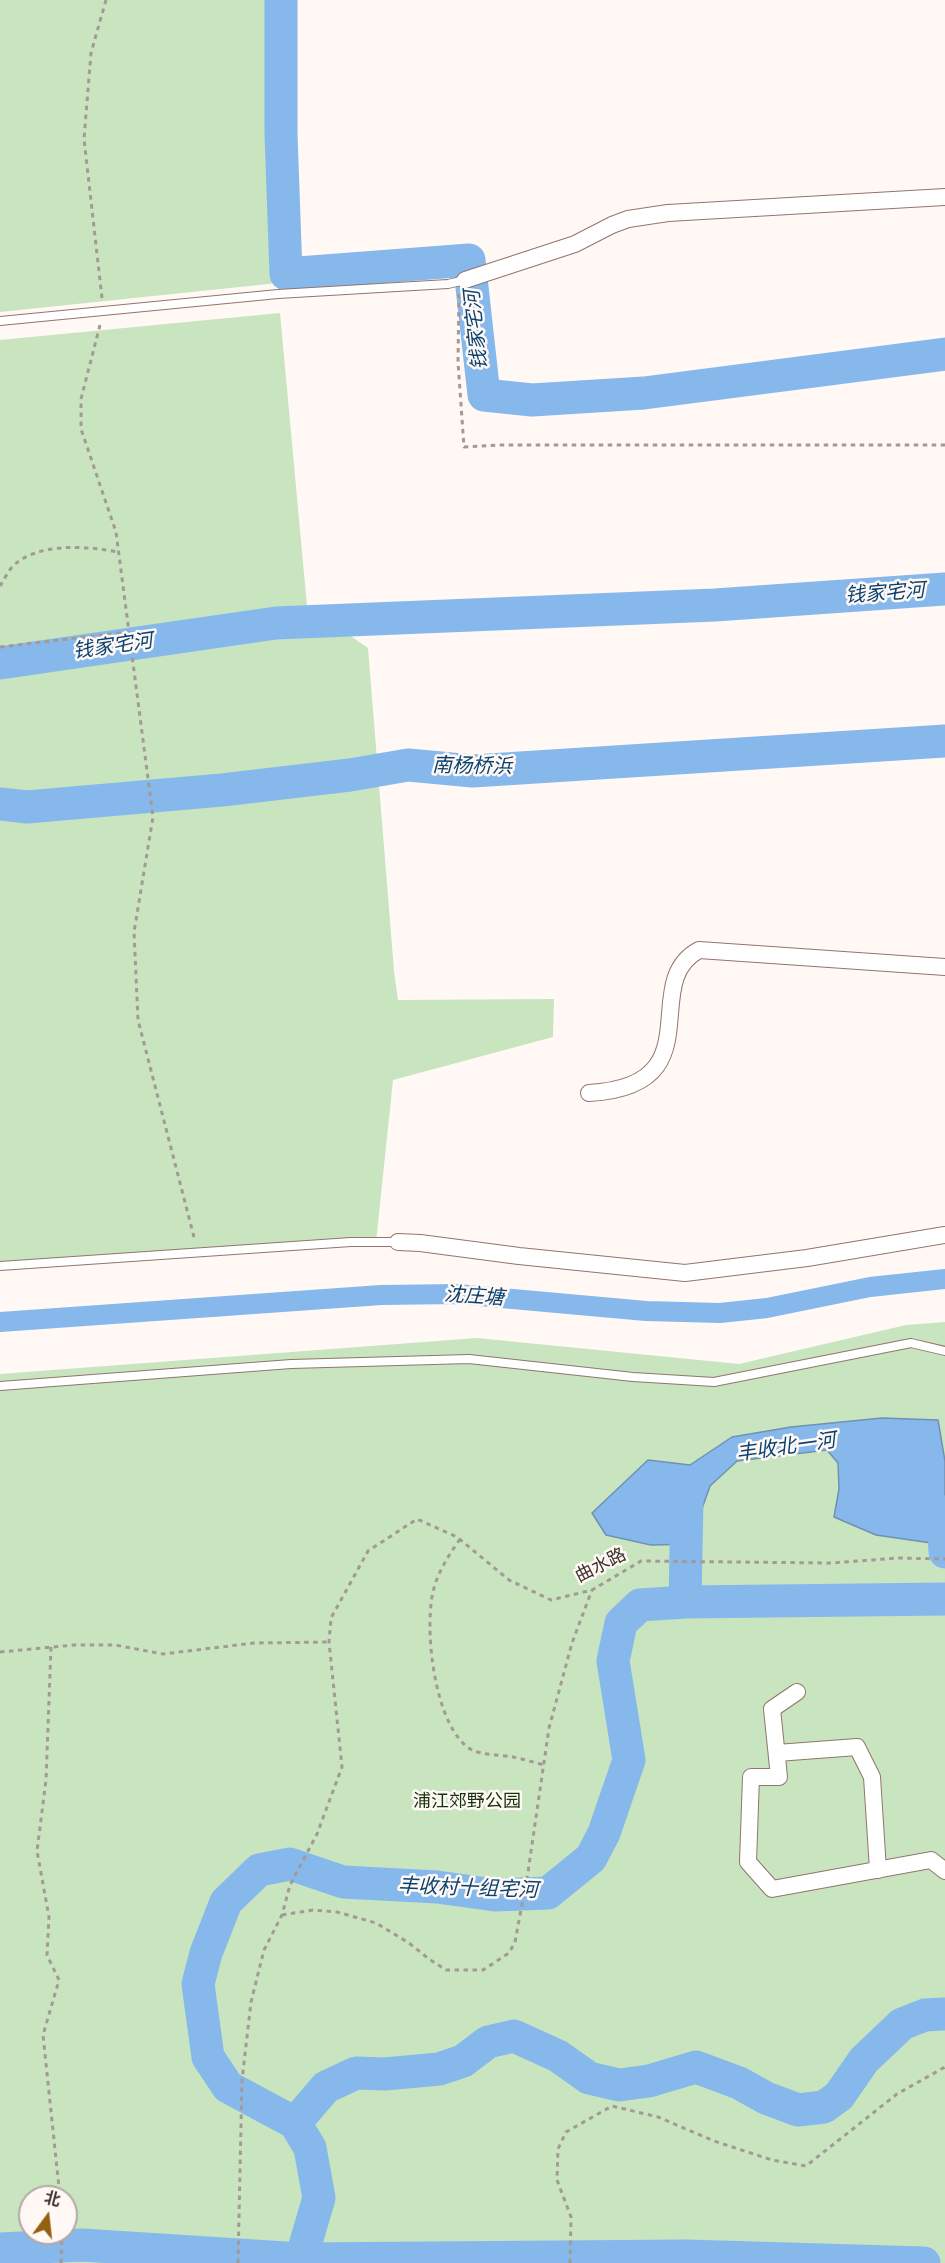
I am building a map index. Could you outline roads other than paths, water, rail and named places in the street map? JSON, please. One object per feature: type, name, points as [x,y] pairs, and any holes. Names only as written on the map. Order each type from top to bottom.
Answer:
[{"type":"street","points":[[468,279],[575,244],[628,219],[668,213],[945,197]]},
{"type":"street","points":[[589,1093],[613,1091],[646,1077],[658,1065],[666,1049],[673,989],[688,956],[699,950],[945,967]]},
{"type":"street","points":[[398,1242],[519,1257],[685,1273],[807,1258],[945,1235]]},
{"type":"street","points":[[798,1692],[772,1708],[779,1777],[751,1778],[748,1862],[772,1888],[931,1860],[945,1871]]},
{"type":"street","points":[[777,1753],[857,1747],[872,1777],[878,1870]]},
{"type":"lane","points":[[0,321],[278,294],[448,284],[468,279]]},
{"type":"lane","points":[[0,1266],[351,1242],[398,1242]]},
{"type":"lane","points":[[0,1386],[291,1364],[469,1359],[633,1377],[714,1382],[911,1343],[945,1351]]},
{"type":"water","points":[[882,1418],[938,1420],[945,1461],[945,1545],[876,1535],[834,1517],[839,1489],[838,1463],[827,1450],[737,1461],[710,1486],[698,1520],[696,1544],[651,1545],[606,1535],[592,1513],[648,1460],[690,1465],[732,1437],[791,1427]]},
{"type":"waterway","name":"钱家宅河","points":[[281,0],[281,134],[286,274],[469,260],[484,395],[532,400],[644,393],[945,354]]},
{"type":"waterway","name":"钱家宅河","points":[[0,663],[276,623],[715,605],[945,589]]},
{"type":"waterway","name":"南杨桥浜","points":[[0,804],[27,807],[222,790],[350,775],[408,765],[473,771],[945,741]]},
{"type":"waterway","name":"沈庄塘","points":[[0,1322],[381,1295],[457,1294],[646,1311],[720,1313],[767,1308],[870,1287],[945,1279]]},
{"type":"waterway","name":"丰收北一河","points":[[685,1602],[687,1499]]},
{"type":"waterway","points":[[943,1512],[945,1552]]},
{"type":"waterway","name":"丰收村十组宅河","points":[[301,2259],[319,2198],[310,2148],[295,2123],[228,2087],[208,2057],[198,1984],[206,1953],[226,1902],[259,1870],[290,1864],[343,1882],[437,1887],[495,1895],[548,1893],[591,1858],[604,1833],[629,1760],[613,1661],[621,1623],[640,1605],[685,1602],[945,1599]]},
{"type":"waterway","points":[[295,2123],[326,2087],[356,2073],[385,2074],[439,2069],[463,2061],[488,2042],[514,2036],[558,2056],[589,2078],[619,2085],[649,2081],[696,2067],[739,2083],[766,2098],[798,2110],[824,2107],[839,2096],[864,2060],[902,2024],[925,2015],[945,2014]]},
{"type":"waterway","points":[[0,2249],[82,2245],[301,2259],[686,2256],[924,2263]]},
{"type":"park label","name":"浦江郊野公园","points":[[467,1802]]}]
